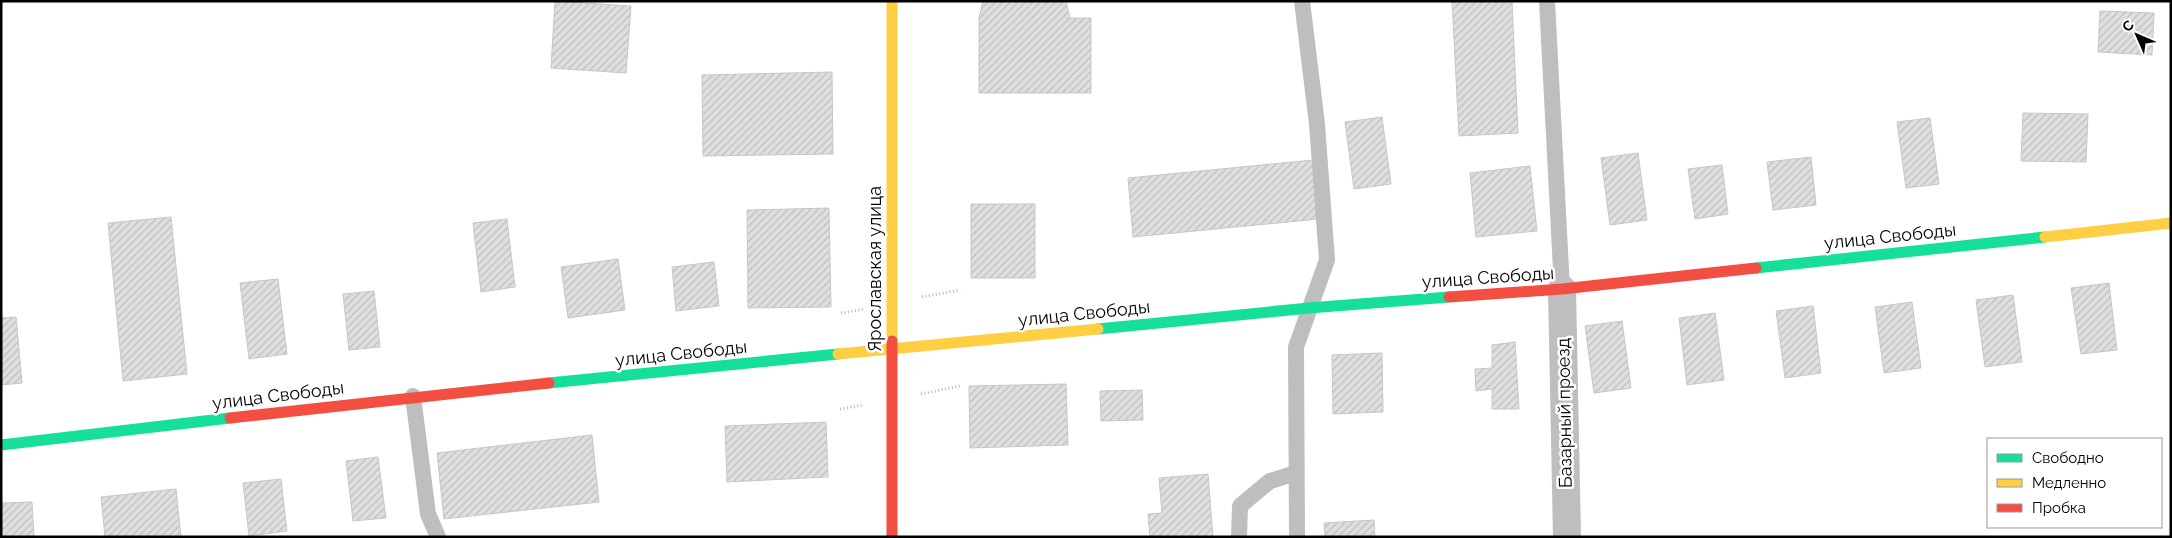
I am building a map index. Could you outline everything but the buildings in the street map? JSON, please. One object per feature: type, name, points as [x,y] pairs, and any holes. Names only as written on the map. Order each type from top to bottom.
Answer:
[{"type":"street","name":"Ярославская улица","points":[[892,1],[892,537]]},
{"type":"street","name":"улица Свободы","points":[[1,445],[413,396],[1309,308],[1562,289],[2171,223]]},
{"type":"street","name":"Базарный проезд","points":[[1562,289],[1567,537]]},
{"type":"lane","points":[[1297,537],[1296,346],[1327,260],[1317,124],[1302,1]]},
{"type":"lane","points":[[1547,1],[1562,289]]},
{"type":"lane","points":[[413,396],[428,514],[438,537]]},
{"type":"lane","points":[[1239,537],[1240,506],[1270,480],[1296,473]]},
{"type":"traffic: fast","points":[[1756,268],[2045,237]]},
{"type":"traffic: fast","points":[[1098,329],[1309,308],[1449,297]]},
{"type":"traffic: fast","points":[[549,383],[838,354]]},
{"type":"traffic: fast","points":[[1,445],[230,418]]},
{"type":"traffic: slow","points":[[892,1],[892,341]]},
{"type":"traffic: slow","points":[[2045,237],[2171,223]]},
{"type":"traffic: slow","points":[[838,354],[1098,329]]},
{"type":"traffic: jam","points":[[1449,297],[1562,289],[1756,268]]},
{"type":"traffic: jam","points":[[892,341],[892,537]]},
{"type":"traffic: jam","points":[[230,418],[549,383]]}]
